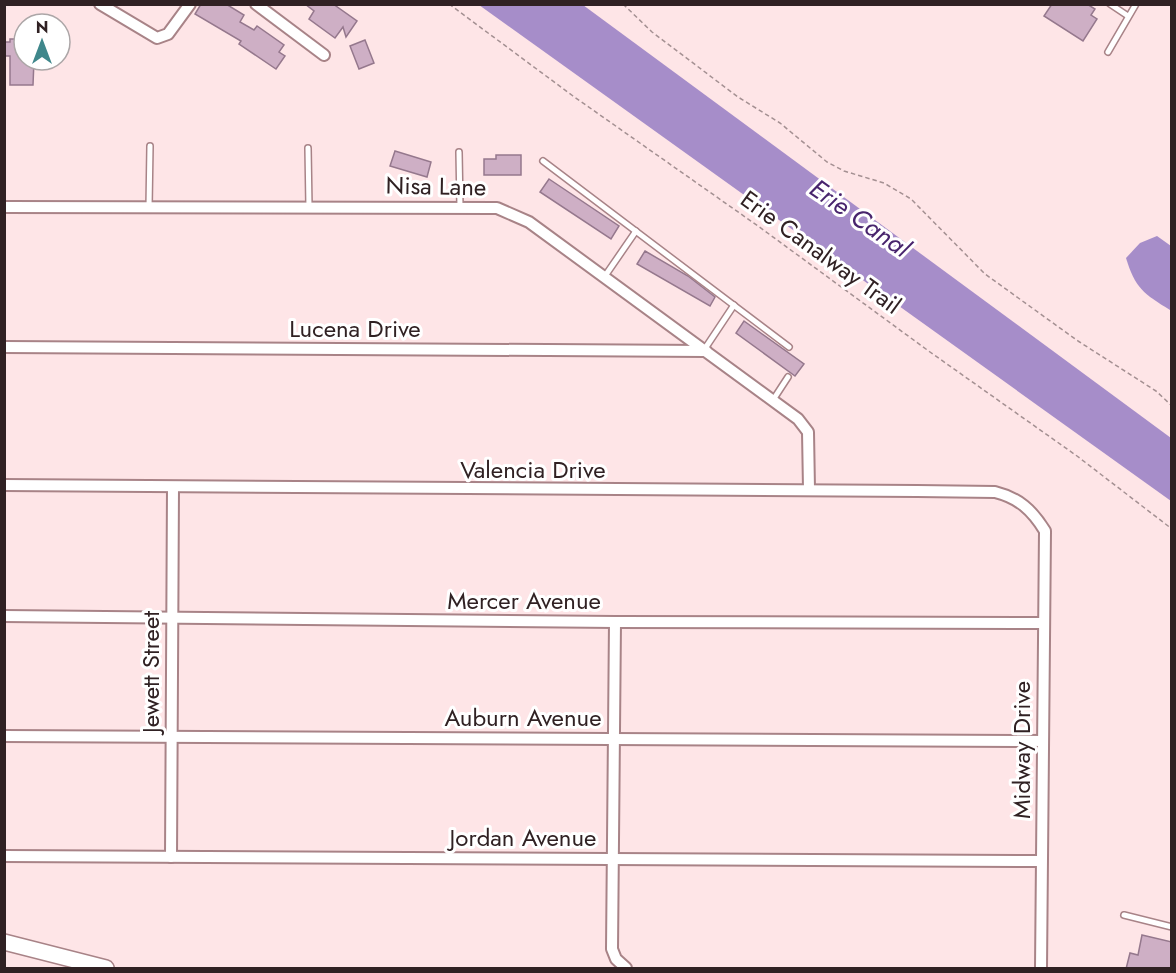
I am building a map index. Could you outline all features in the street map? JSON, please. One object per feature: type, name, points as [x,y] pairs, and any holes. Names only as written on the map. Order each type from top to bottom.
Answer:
[{"type":"street","points":[[100,4],[157,38],[168,34],[190,4]]},
{"type":"street","points":[[256,4],[324,55]]},
{"type":"street","name":"Nisa Lane","points":[[4,207],[497,208],[529,222],[798,419],[808,432],[809,489]]},
{"type":"street","name":"Lucena Drive","points":[[4,347],[705,350]]},
{"type":"street","name":"Valencia Drive","points":[[4,485],[173,488],[809,489],[995,492],[1009,495],[1024,504],[1045,531]]},
{"type":"street","name":"Jewett Street","points":[[171,857],[173,488]]},
{"type":"street","name":"Midway Drive","points":[[1041,969],[1042,623],[1045,531]]},
{"type":"street","name":"Mercer Avenue","points":[[4,616],[615,622],[1042,623]]},
{"type":"street","points":[[615,622],[612,949],[616,959],[626,969]]},
{"type":"street","name":"Auburn Avenue","points":[[4,736],[1042,741]]},
{"type":"street","name":"Jordan Avenue","points":[[4,856],[1041,861]]},
{"type":"street","points":[[4,942],[106,969]]},
{"type":"lane","points":[[1110,4],[1128,16]]},
{"type":"lane","points":[[1108,52],[1136,4]]},
{"type":"lane","points":[[149,207],[150,146]]},
{"type":"lane","points":[[308,148],[309,207]]},
{"type":"lane","points":[[459,152],[460,207]]},
{"type":"lane","points":[[543,161],[789,347]]},
{"type":"lane","points":[[605,276],[636,231]]},
{"type":"lane","points":[[705,350],[734,305]]},
{"type":"lane","points":[[773,400],[788,377]]},
{"type":"lane","points":[[1124,915],[1172,927]]},
{"type":"path","name":"Erie Canalway Trail","points":[[449,4],[591,110],[758,226],[1077,456],[1172,529]]},
{"type":"path","points":[[623,4],[646,28],[738,97],[780,123],[827,162],[843,171],[884,183],[911,199],[985,274],[1078,341],[1156,391],[1172,406]]},
{"type":"water","name":"Erie Canal","points":[[479,5],[583,5],[1171,438],[1171,501]]},
{"type":"water","points":[[1157,236],[1171,246],[1170,310],[1142,289],[1133,277],[1126,258],[1140,243]]},
{"type":"building","points":[[201,4],[226,4],[244,15],[240,22],[254,30],[257,26],[284,45],[279,52],[285,56],[276,69],[239,44],[241,41],[195,14]]},
{"type":"building","points":[[305,4],[333,4],[357,21],[346,37],[343,27],[335,38],[309,19],[314,11]]},
{"type":"building","points":[[1052,4],[1087,4],[1095,9],[1091,15],[1097,19],[1083,41],[1044,16]]},
{"type":"building","points":[[12,39],[12,72],[34,72],[33,85],[10,85],[10,56],[4,56],[4,42],[10,42]]},
{"type":"building","points":[[365,40],[374,63],[359,69],[350,46]]},
{"type":"building","points":[[395,151],[431,162],[427,177],[390,166]]},
{"type":"building","points":[[496,155],[521,155],[521,175],[484,175],[484,159],[496,159]]},
{"type":"building","points":[[549,179],[619,226],[611,239],[540,192]]},
{"type":"building","points":[[645,251],[688,276],[715,297],[710,306],[637,264]]},
{"type":"building","points":[[744,321],[804,364],[795,376],[736,333]]},
{"type":"building","points":[[1142,935],[1172,942],[1172,969],[1126,969],[1130,953],[1138,955]]}]
